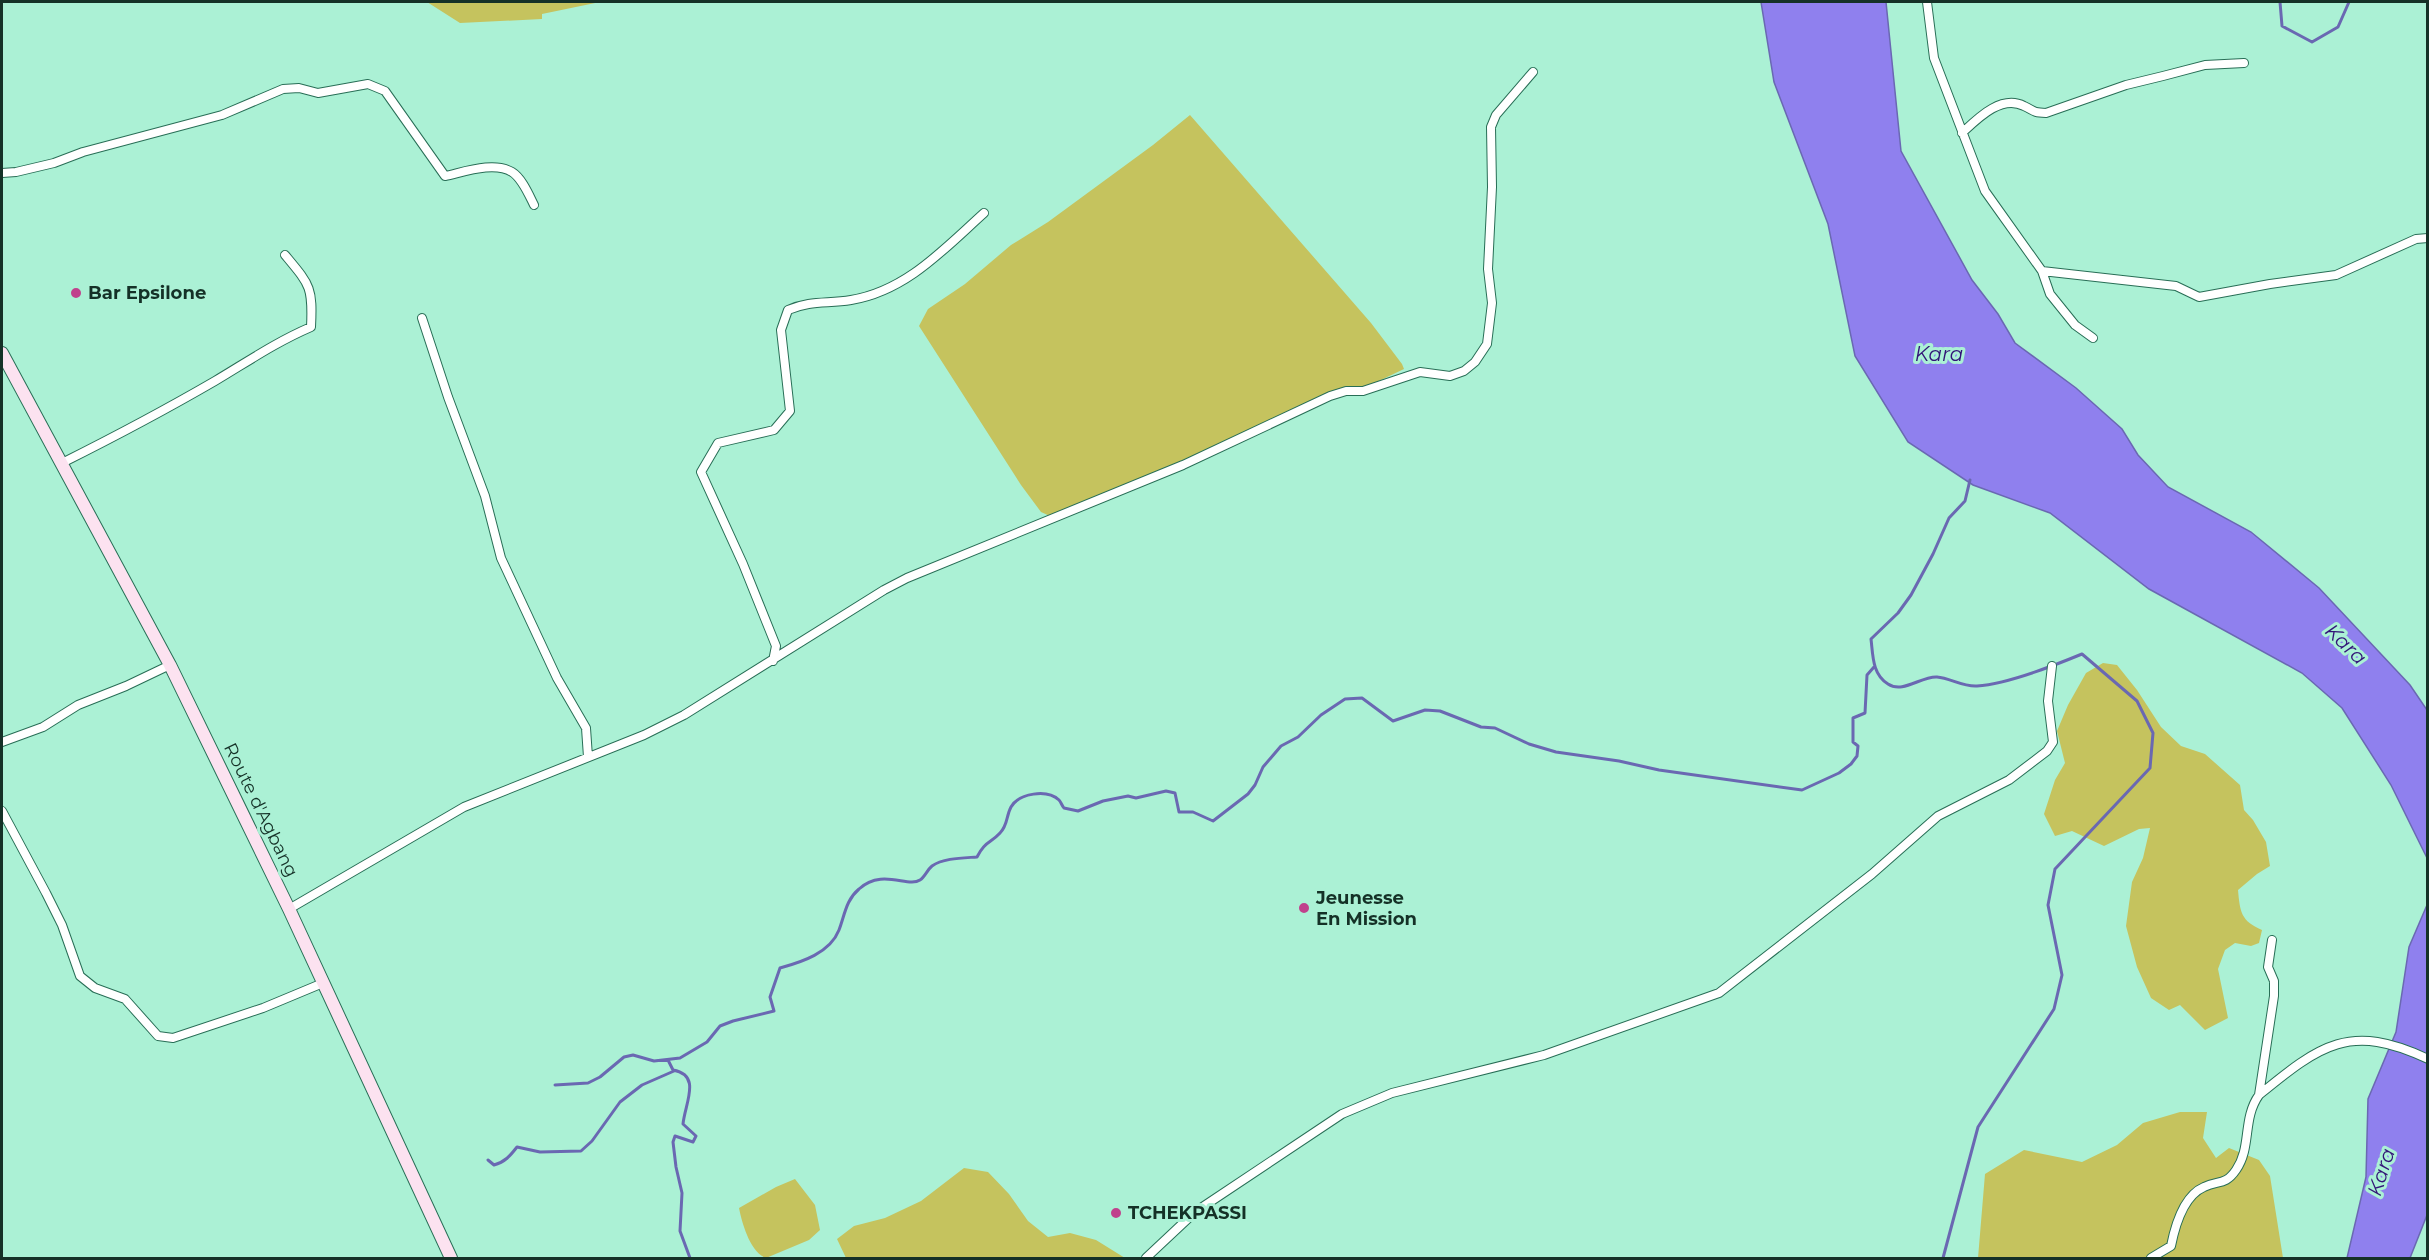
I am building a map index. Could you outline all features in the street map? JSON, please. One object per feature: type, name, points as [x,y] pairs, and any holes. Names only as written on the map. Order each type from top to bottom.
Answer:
[{"type":"main road","name":"Route d'Agbang","points":[[2,353],[170,665],[289,909],[451,1258]]},
{"type":"street","points":[[1927,2],[1934,58],[1985,190],[2042,271],[2050,294],[2075,325],[2093,338]]},
{"type":"street","points":[[1962,133],[1990,109],[2006,104],[2023,105],[2032,112],[2046,113],[2126,85],[2205,65],[2244,63]]},
{"type":"street","points":[[289,909],[464,807],[644,735],[674,720],[773,661],[884,590],[908,578],[1183,465],[1330,396],[1346,391],[1363,392],[1420,372],[1450,375],[1464,371],[1475,362],[1487,344],[1492,303],[1488,269],[1491,127],[1496,115],[1533,72]]},
{"type":"street","points":[[2,173],[54,163],[83,152],[222,115],[283,90],[299,88],[318,93],[368,84],[386,91],[445,176],[479,169],[499,168],[514,173],[534,205]]},
{"type":"street","points":[[773,661],[776,646],[743,564],[701,472],[718,443],[774,430],[790,411],[780,330],[788,310],[804,303],[851,300],[886,290],[920,270],[984,213]]},
{"type":"street","points":[[2042,271],[2176,286],[2199,297],[2336,275],[2416,239],[2427,238]]},
{"type":"street","points":[[62,462],[124,433],[216,381],[279,341],[311,327],[312,302],[308,282],[285,255]]},
{"type":"street","points":[[422,318],[448,398],[485,496],[501,558],[557,678],[586,728],[588,758]]},
{"type":"street","points":[[2,742],[43,727],[78,705],[170,665]]},
{"type":"street","points":[[1146,1258],[1195,1212],[1342,1114],[1392,1093],[1544,1055],[1719,993],[1872,874],[1938,816],[1997,787],[2047,751],[2053,742],[2048,701],[2052,666]]},
{"type":"street","points":[[2,811],[62,925],[80,976],[95,987],[125,999],[158,1036],[173,1038],[263,1008],[323,982]]},
{"type":"street","points":[[2151,1258],[2171,1246],[2179,1213],[2204,1187],[2218,1184],[2229,1178],[2237,1168],[2245,1149],[2250,1111],[2259,1095],[2274,996],[2274,981],[2268,967],[2272,940]]},
{"type":"street","points":[[2259,1095],[2297,1064],[2338,1042],[2358,1041],[2396,1046],[2427,1059]]},
{"type":"shaded area","points":[[427,2],[600,2],[542,14],[542,19],[460,23]]},
{"type":"shaded area","points":[[1190,115],[1371,323],[1404,369],[1364,388],[1270,421],[1150,475],[1050,516],[1041,512],[1021,485],[919,326],[928,309],[965,284],[1011,245],[1048,222],[1153,145]]},
{"type":"shaded area","points":[[2103,663],[2117,665],[2137,690],[2161,727],[2181,746],[2205,754],[2240,785],[2244,810],[2266,842],[2270,866],[2238,890],[2243,915],[2255,927],[2262,930],[2259,943],[2251,946],[2235,943],[2225,950],[2218,969],[2228,1018],[2205,1030],[2180,1005],[2169,1010],[2151,998],[2137,967],[2126,926],[2132,882],[2143,858],[2150,828],[2139,829],[2104,846],[2072,831],[2055,836],[2044,814],[2055,780],[2065,763],[2057,731],[2086,673]]},
{"type":"shaded area","points":[[2180,1112],[2207,1112],[2203,1138],[2216,1158],[2229,1148],[2259,1160],[2270,1176],[2283,1258],[1978,1258],[1985,1174],[2024,1150],[2082,1162],[2117,1145],[2143,1123]]},
{"type":"shaded area","points":[[964,1168],[988,1172],[1009,1194],[1028,1221],[1048,1237],[1070,1233],[1096,1240],[1125,1258],[846,1258],[837,1239],[854,1226],[885,1218],[921,1201]]},
{"type":"shaded area","points":[[795,1179],[815,1205],[820,1230],[809,1240],[766,1258],[755,1250],[751,1243],[739,1208]]},
{"type":"water","name":"Kara","points":[[1761,2],[1886,2],[1901,151],[1972,280],[1998,314],[2015,343],[2076,388],[2122,429],[2138,455],[2168,487],[2251,532],[2319,588],[2410,685],[2427,710],[2427,858],[2391,785],[2342,708],[2302,673],[2149,589],[2050,513],[1973,485],[1908,442],[1855,356],[1828,224],[1774,82]]},
{"type":"water","name":"Kara","points":[[2427,905],[2427,1215],[2410,1258],[2347,1258],[2366,1177],[2368,1099],[2396,1032],[2409,947]]},
{"type":"waterway","points":[[2280,2],[2282,26],[2312,42],[2338,27],[2349,2]]},
{"type":"waterway","points":[[1943,1258],[1978,1127],[2054,1009],[2062,975],[2048,905],[2055,869],[2150,768],[2153,733],[2137,701],[2082,654],[2044,669],[1989,685],[1967,685],[1931,677],[1906,686],[1894,687],[1879,675],[1874,664],[1871,639],[1898,613],[1911,595],[1949,518],[1965,501],[1970,480]]},
{"type":"waterway","points":[[555,1085],[588,1083],[600,1077],[624,1057],[633,1055],[654,1061],[680,1058],[707,1042],[720,1026],[774,1011],[770,997],[780,968],[806,959],[829,945],[839,930],[849,903],[859,889],[877,880],[915,882],[922,879],[937,863],[977,857],[985,845],[1003,830],[1011,807],[1020,798],[1034,794],[1048,794],[1059,800],[1064,808],[1078,811],[1103,801],[1128,796],[1136,798],[1166,791],[1175,793],[1179,812],[1193,812],[1213,821],[1248,794],[1263,767],[1281,746],[1298,737],[1321,715],[1345,699],[1362,698],[1393,721],[1425,710],[1440,711],[1481,727],[1495,728],[1529,744],[1556,752],[1619,761],[1659,770],[1802,790],[1839,773],[1857,756],[1858,746],[1853,742],[1853,718],[1865,713],[1867,675],[1874,667]]},
{"type":"waterway","points":[[668,1060],[673,1070],[682,1073],[687,1078],[690,1091],[683,1124],[696,1136],[693,1142],[675,1136],[673,1142],[682,1193],[680,1231],[690,1258]]},
{"type":"waterway","points":[[488,1160],[494,1165],[498,1164],[517,1147],[540,1152],[581,1151],[592,1141],[620,1102],[642,1085],[674,1071]]},
{"type":"place","name":"Bar Epsilone","points":[[76,293]]},
{"type":"place","name":"Jeunesse En Mission","points":[[1304,908]]},
{"type":"place","name":"TCHEKPASSI","points":[[1116,1213]]}]
